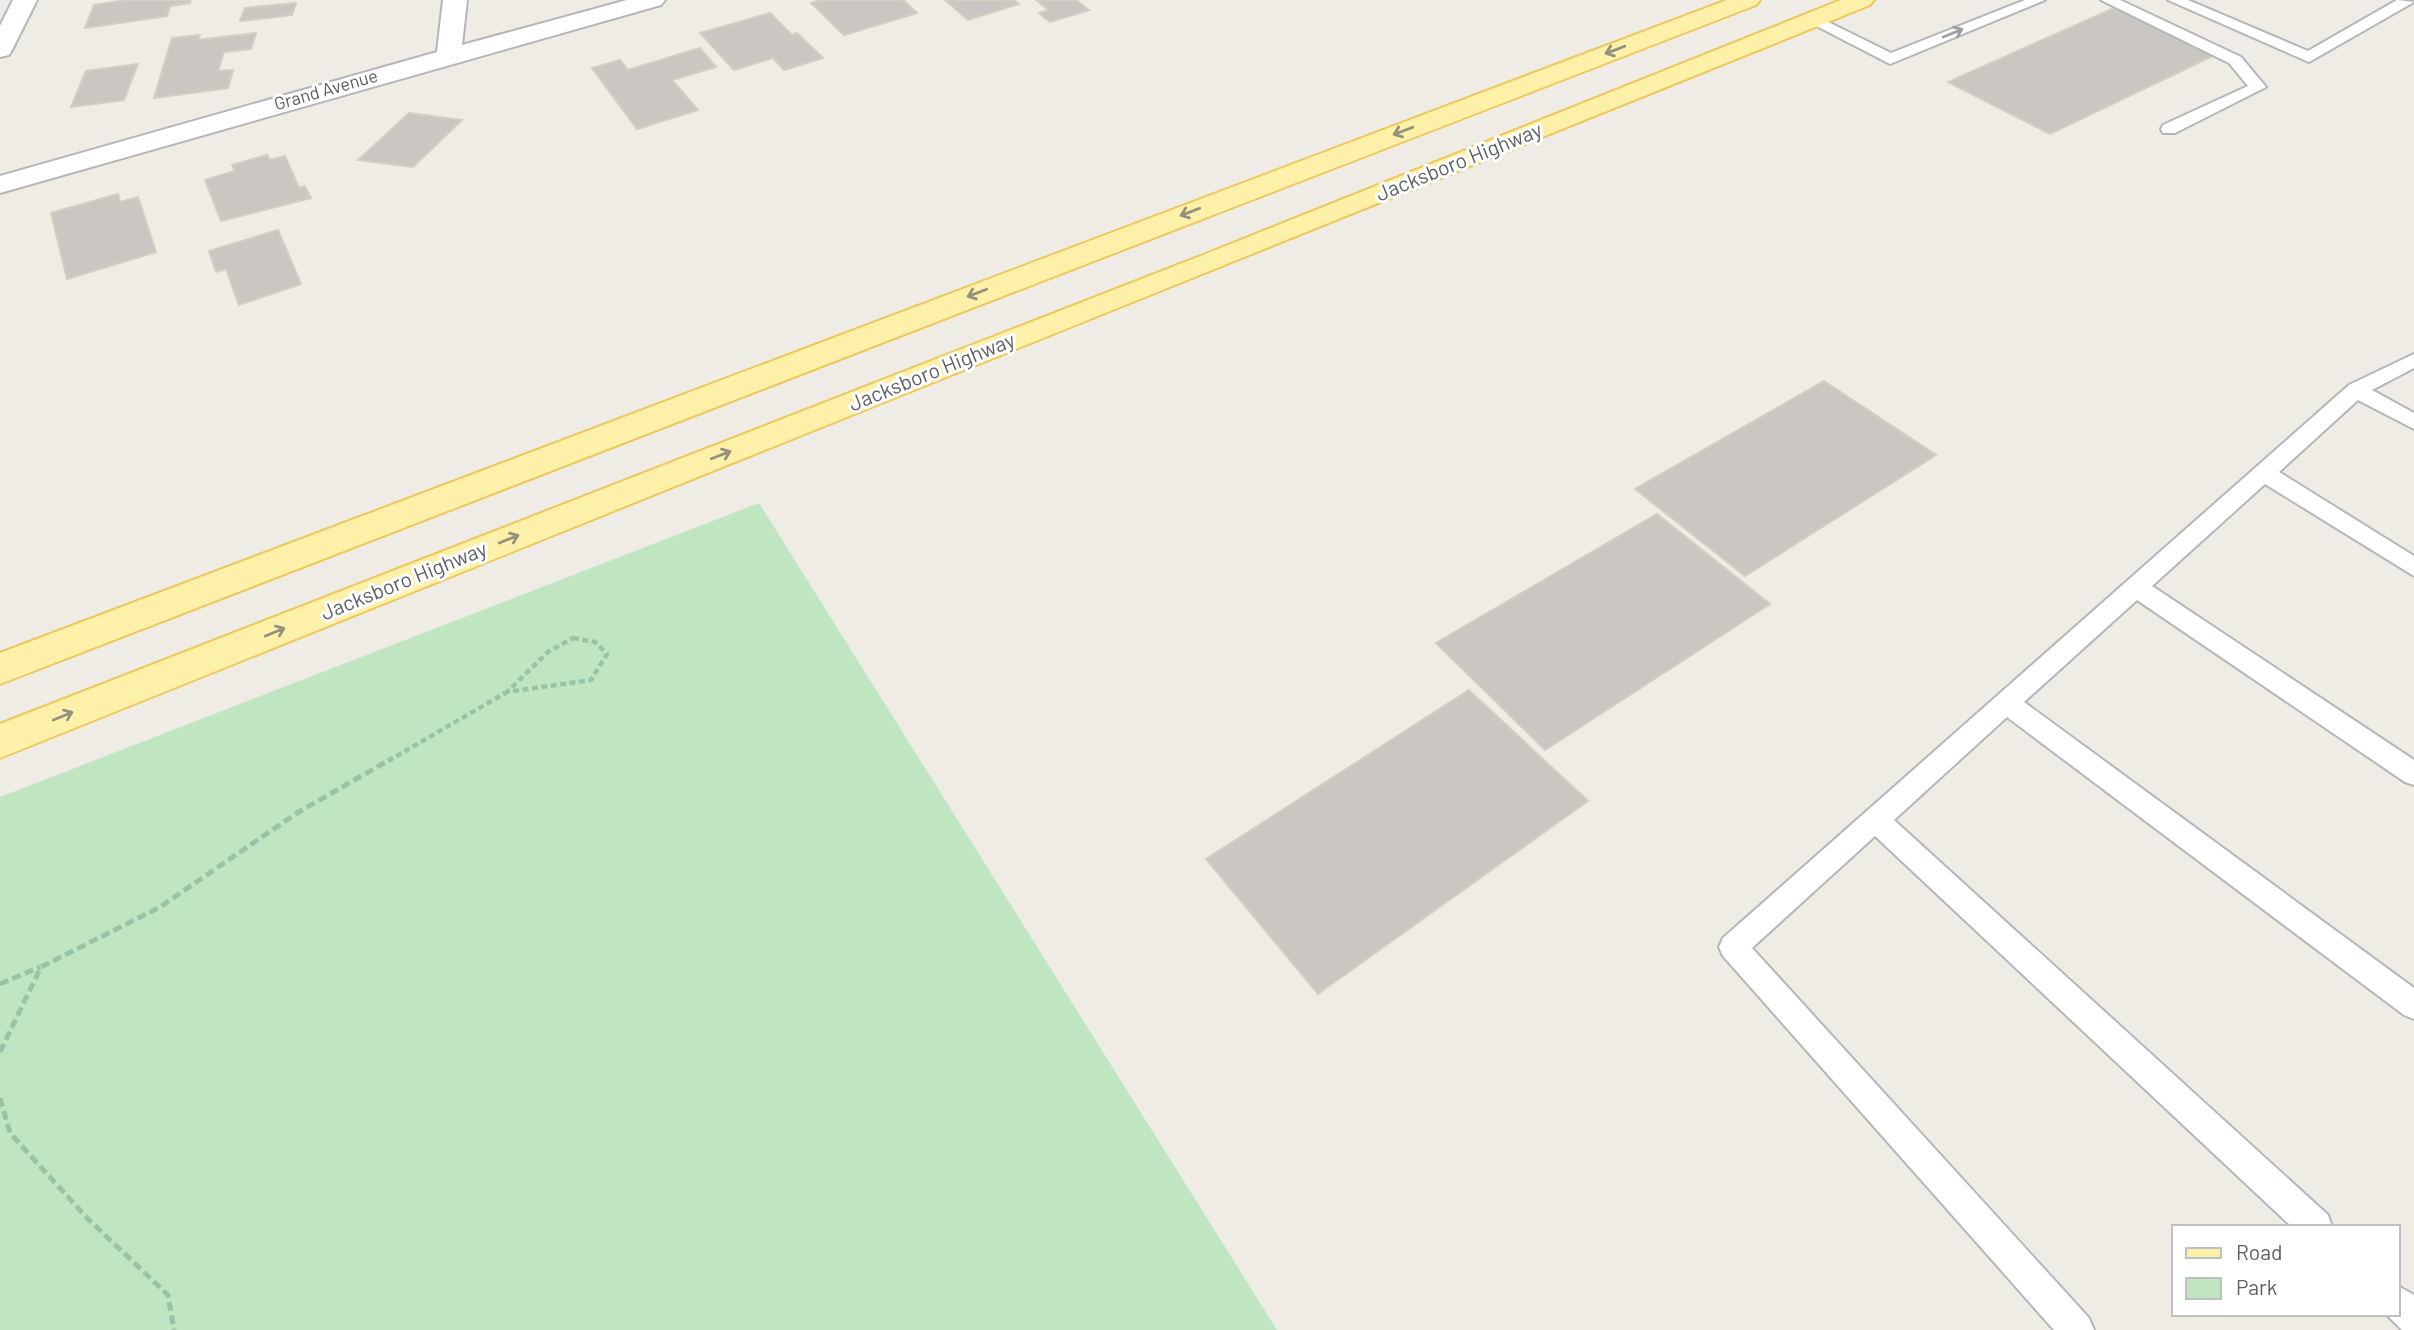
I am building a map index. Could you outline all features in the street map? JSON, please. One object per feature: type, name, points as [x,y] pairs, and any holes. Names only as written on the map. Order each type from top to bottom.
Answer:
[{"type":"main road","points":[[0,668],[1748,0]]},
{"type":"main road","name":"Jacksboro Highway","points":[[0,741],[1862,0]]},
{"type":"main road","points":[[1665,31],[1714,60]]},
{"type":"main road","points":[[736,385],[770,436]]},
{"type":"street","points":[[0,50],[25,0]]},
{"type":"street","points":[[449,55],[455,0]]},
{"type":"street","name":"Grand Avenue","points":[[0,185],[449,55],[653,0]]},
{"type":"lane","points":[[1813,20],[1890,58],[2038,0]]},
{"type":"lane","points":[[2108,0],[2235,60],[2258,87],[2169,129]]},
{"type":"lane","points":[[2175,0],[2309,57],[2408,0]]},
{"type":"lane","points":[[2077,1330],[1733,947],[2356,390],[2414,360]]},
{"type":"lane","points":[[2356,390],[2414,422]]},
{"type":"lane","points":[[2263,472],[2414,567]]},
{"type":"lane","points":[[2136,587],[2414,774]]},
{"type":"lane","points":[[2006,703],[2414,1005]]},
{"type":"lane","points":[[1876,820],[2314,1225]]},
{"type":"lane","points":[[2400,1305],[2414,1318]]},
{"type":"path","points":[[0,984],[41,967],[160,907],[297,813],[507,692],[548,652],[573,638],[595,642],[607,654],[592,680],[507,692]]},
{"type":"path","points":[[0,1052],[41,967]]},
{"type":"path","points":[[0,1098],[10,1133],[88,1219],[168,1295],[174,1330]]},
{"type":"green space","points":[[759,503],[1277,1330],[0,1330],[0,797]]},
{"type":"building","points":[[127,0],[191,0],[190,3],[170,6],[167,16],[85,28],[94,5]]},
{"type":"building","points":[[820,0],[903,0],[917,13],[844,35],[811,3]]},
{"type":"building","points":[[945,0],[1014,0],[1019,4],[968,20]]},
{"type":"building","points":[[1036,0],[1076,0],[1089,10],[1050,22],[1039,13],[1049,10]]},
{"type":"building","points":[[296,3],[292,15],[240,21],[245,8]]},
{"type":"building","points":[[2116,7],[2219,53],[2050,134],[1948,82]]},
{"type":"building","points":[[770,13],[792,35],[797,33],[823,58],[784,70],[773,58],[734,70],[700,33]]},
{"type":"building","points":[[256,33],[251,49],[224,52],[218,71],[233,70],[228,88],[154,98],[172,38],[200,35],[198,40]]},
{"type":"building","points":[[700,48],[716,67],[672,80],[698,110],[637,129],[592,68],[620,60],[628,70]]},
{"type":"building","points":[[138,64],[124,100],[71,107],[86,71]]},
{"type":"building","points":[[409,113],[462,120],[413,167],[358,160]]},
{"type":"building","points":[[267,155],[270,160],[285,156],[299,188],[305,186],[311,198],[221,221],[205,180],[235,171],[232,165]]},
{"type":"building","points":[[118,194],[120,202],[138,197],[156,252],[67,279],[51,213]]},
{"type":"building","points":[[278,230],[301,284],[239,305],[226,269],[216,272],[209,251]]},
{"type":"building","points":[[1824,381],[1936,455],[1745,576],[1635,489]]},
{"type":"building","points":[[1657,514],[1770,604],[1545,750],[1436,643]]},
{"type":"building","points":[[1469,690],[1588,801],[1318,994],[1206,859]]}]
